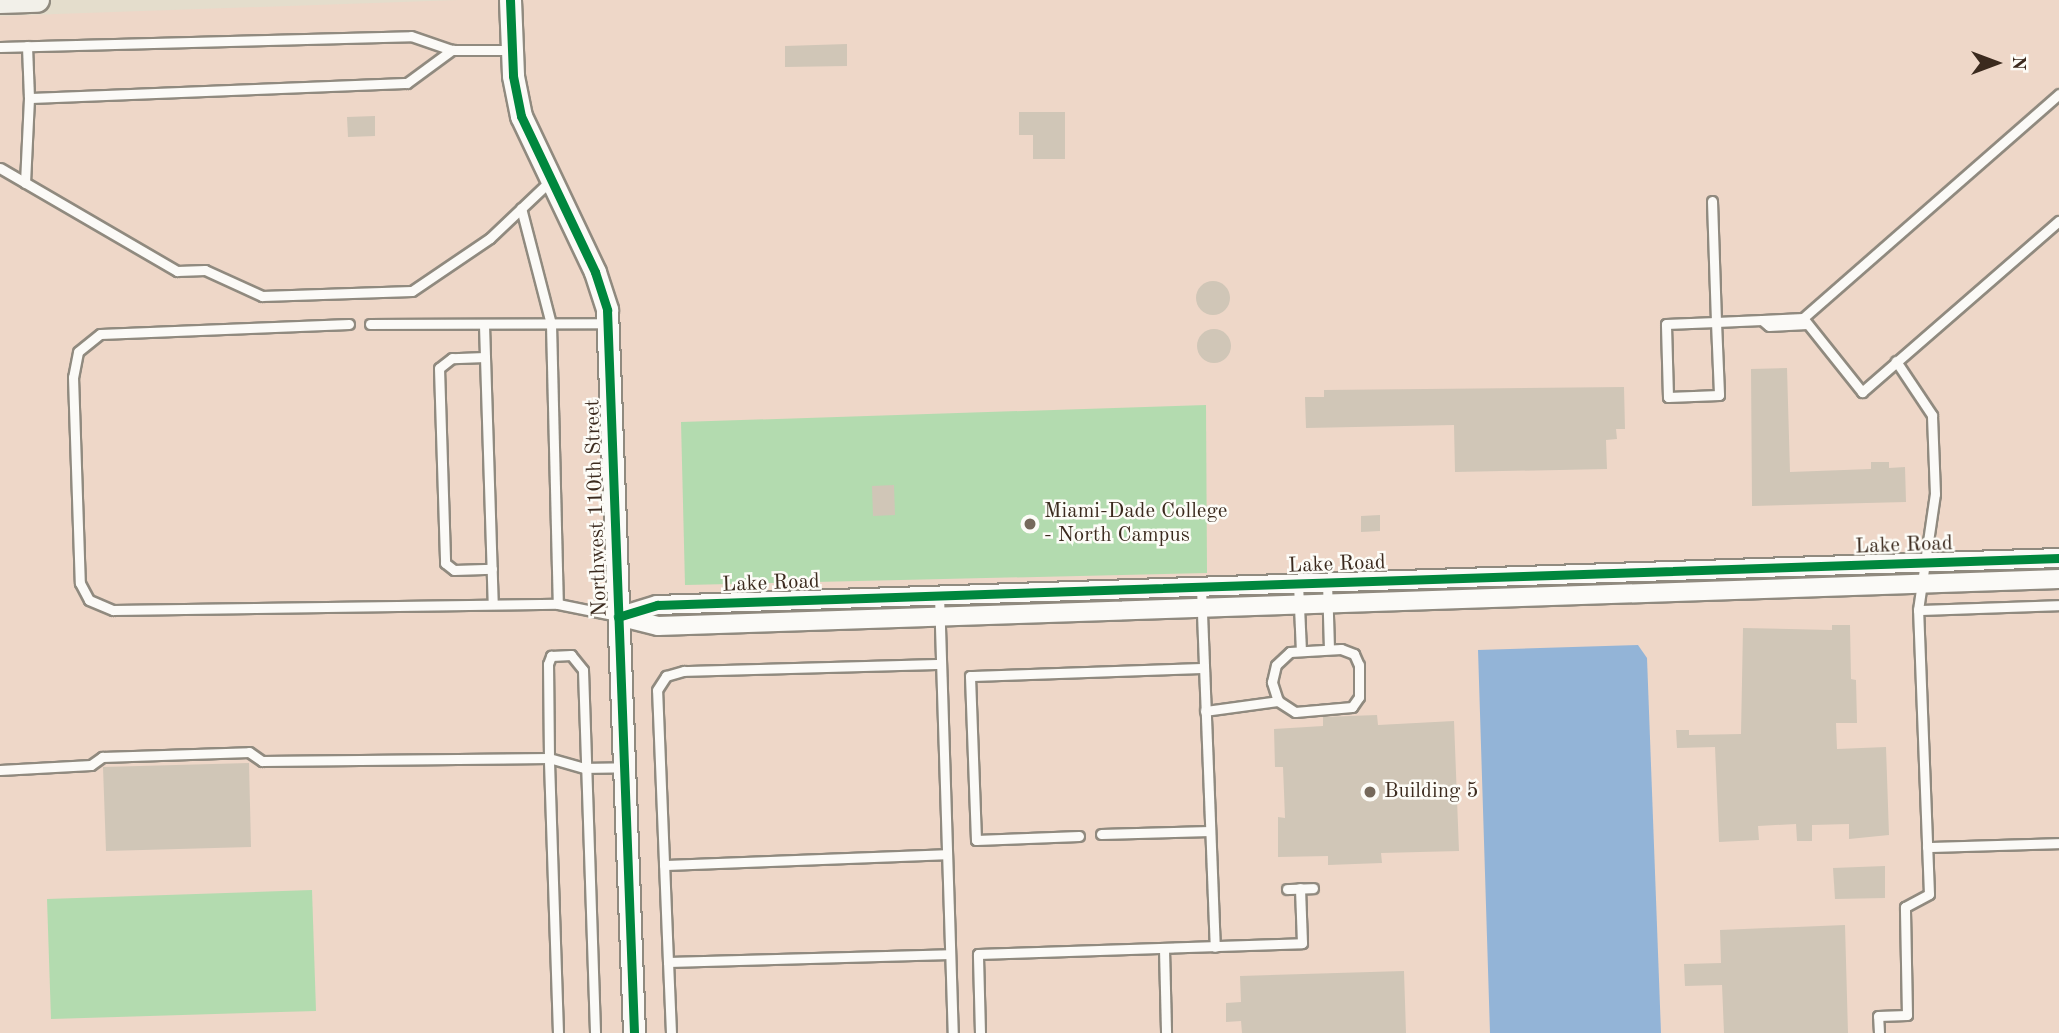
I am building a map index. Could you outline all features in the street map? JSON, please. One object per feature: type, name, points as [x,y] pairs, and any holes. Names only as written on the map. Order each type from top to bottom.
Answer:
[{"type":"main road","points":[[0,1],[37,0]]},
{"type":"street","name":"Northwest 110th Street","points":[[510,0],[512,50],[521,116],[595,272],[607,323],[634,1033]]},
{"type":"street","name":"Lake Road","points":[[618,617],[657,605],[2059,558]]},
{"type":"street","name":"Lake Road","points":[[618,617],[658,626],[2059,579]]},
{"type":"lane","points":[[0,47],[411,36],[452,50],[512,50]]},
{"type":"lane","points":[[26,183],[29,98],[27,46]]},
{"type":"lane","points":[[29,98],[407,83],[452,50]]},
{"type":"lane","points":[[1712,201],[1716,322],[1719,395],[1668,397],[1666,324],[1716,322],[1762,320],[1805,321],[2059,94]]},
{"type":"lane","points":[[0,168],[177,271],[205,270],[262,296],[412,291],[490,238],[550,181]]},
{"type":"lane","points":[[521,208],[551,324],[558,604]]},
{"type":"lane","points":[[1805,321],[1861,392],[2059,221]]},
{"type":"lane","points":[[370,324],[607,323]]},
{"type":"lane","points":[[349,324],[100,334],[78,352],[73,377],[80,583],[89,600],[113,610],[558,604],[618,617]]},
{"type":"lane","points":[[484,325],[493,604]]},
{"type":"lane","points":[[485,357],[452,358],[439,368],[444,535],[447,568],[492,569]]},
{"type":"lane","points":[[1879,1033],[1878,1016],[1907,1015],[1905,907],[1929,894],[1917,610],[1935,494],[1932,415],[1896,361]]},
{"type":"lane","points":[[1327,582],[1329,649]]},
{"type":"lane","points":[[1298,583],[1301,651]]},
{"type":"lane","points":[[1201,587],[1215,947]]},
{"type":"lane","points":[[939,595],[953,1033]]},
{"type":"lane","points":[[1917,610],[2059,605]]},
{"type":"lane","points":[[1329,649],[1354,654],[1359,665],[1359,697],[1352,707],[1295,712],[1278,701],[1272,682],[1276,665],[1290,652],[1301,651],[1329,649]]},
{"type":"lane","points":[[558,1033],[548,664],[551,656],[571,655],[583,670],[595,1033]]},
{"type":"lane","points":[[671,1033],[657,690],[666,676],[684,671],[941,664]]},
{"type":"lane","points":[[1079,836],[976,840],[970,676],[1204,668]]},
{"type":"lane","points":[[1205,711],[1278,701]]},
{"type":"lane","points":[[0,770],[91,765],[102,757],[249,752],[262,761],[549,758],[585,768],[624,767]]},
{"type":"lane","points":[[1101,834],[1210,831]]},
{"type":"lane","points":[[1927,847],[2059,843]]},
{"type":"lane","points":[[664,865],[947,854]]},
{"type":"lane","points":[[981,1033],[978,954],[1302,943],[1300,888]]},
{"type":"lane","points":[[1287,889],[1313,888]]},
{"type":"lane","points":[[1164,949],[1166,1033]]},
{"type":"lane","points":[[668,962],[950,954]]},
{"type":"shaded area","name":"Miami-Dade College - North Campus","points":[[458,0],[2059,0],[2059,1033],[0,1033],[0,16]]},
{"type":"green space","points":[[1206,405],[1207,573],[685,585],[681,422]]},
{"type":"green space","points":[[312,890],[316,1011],[51,1019],[47,899]]},
{"type":"water","points":[[1638,645],[1647,658],[1661,1033],[1490,1033],[1478,650]]},
{"type":"building","points":[[847,44],[847,66],[785,67],[785,46]]},
{"type":"building","points":[[1019,112],[1065,112],[1065,159],[1033,159],[1033,135],[1019,135]]},
{"type":"building","points":[[375,116],[375,136],[348,137],[347,117]]},
{"type":"building","points":[[1213,281],[1225,286],[1230,298],[1225,310],[1213,315],[1201,310],[1196,298],[1201,286]]},
{"type":"building","points":[[1214,329],[1226,334],[1231,346],[1226,358],[1214,363],[1202,358],[1197,346],[1202,334]]},
{"type":"building","points":[[1787,368],[1790,472],[1871,469],[1871,462],[1889,462],[1889,468],[1905,467],[1906,502],[1752,506],[1751,369]]},
{"type":"building","points":[[1624,387],[1625,429],[1616,429],[1617,439],[1606,440],[1607,469],[1455,472],[1454,425],[1306,428],[1305,397],[1324,397],[1324,390]]},
{"type":"building","points":[[894,485],[895,515],[873,516],[872,486]]},
{"type":"building","points":[[1380,515],[1380,531],[1361,532],[1361,516]]},
{"type":"building","points":[[1832,625],[1850,625],[1851,679],[1856,680],[1857,723],[1836,723],[1837,749],[1886,747],[1889,835],[1849,839],[1849,824],[1812,825],[1812,841],[1797,841],[1796,824],[1758,826],[1759,840],[1719,842],[1715,747],[1677,748],[1676,730],[1689,730],[1689,735],[1741,734],[1743,628],[1832,630]]},
{"type":"building","name":"Building 5","points":[[1377,715],[1378,725],[1454,721],[1459,851],[1381,853],[1382,863],[1328,865],[1328,856],[1278,857],[1278,817],[1285,818],[1283,767],[1275,767],[1274,729],[1323,726],[1323,717]]},
{"type":"building","points":[[249,763],[251,847],[106,851],[103,767]]},
{"type":"building","points":[[1885,866],[1885,898],[1835,899],[1833,868]]},
{"type":"building","points":[[1845,925],[1848,1033],[1724,1033],[1722,985],[1685,986],[1684,964],[1721,963],[1720,930]]},
{"type":"building","points":[[1404,971],[1406,1033],[1242,1033],[1241,1021],[1226,1022],[1226,1003],[1241,1002],[1240,976]]},
{"type":"cycle path","points":[[510,0],[513,76],[521,116],[595,272],[607,310],[634,1033]]},
{"type":"cycle path","points":[[618,617],[657,605],[2059,558]]},
{"type":"place","name":"Miami-Dade College - North Campus","points":[[1030,524]]},
{"type":"place","name":"Building 5","points":[[1370,792]]}]
